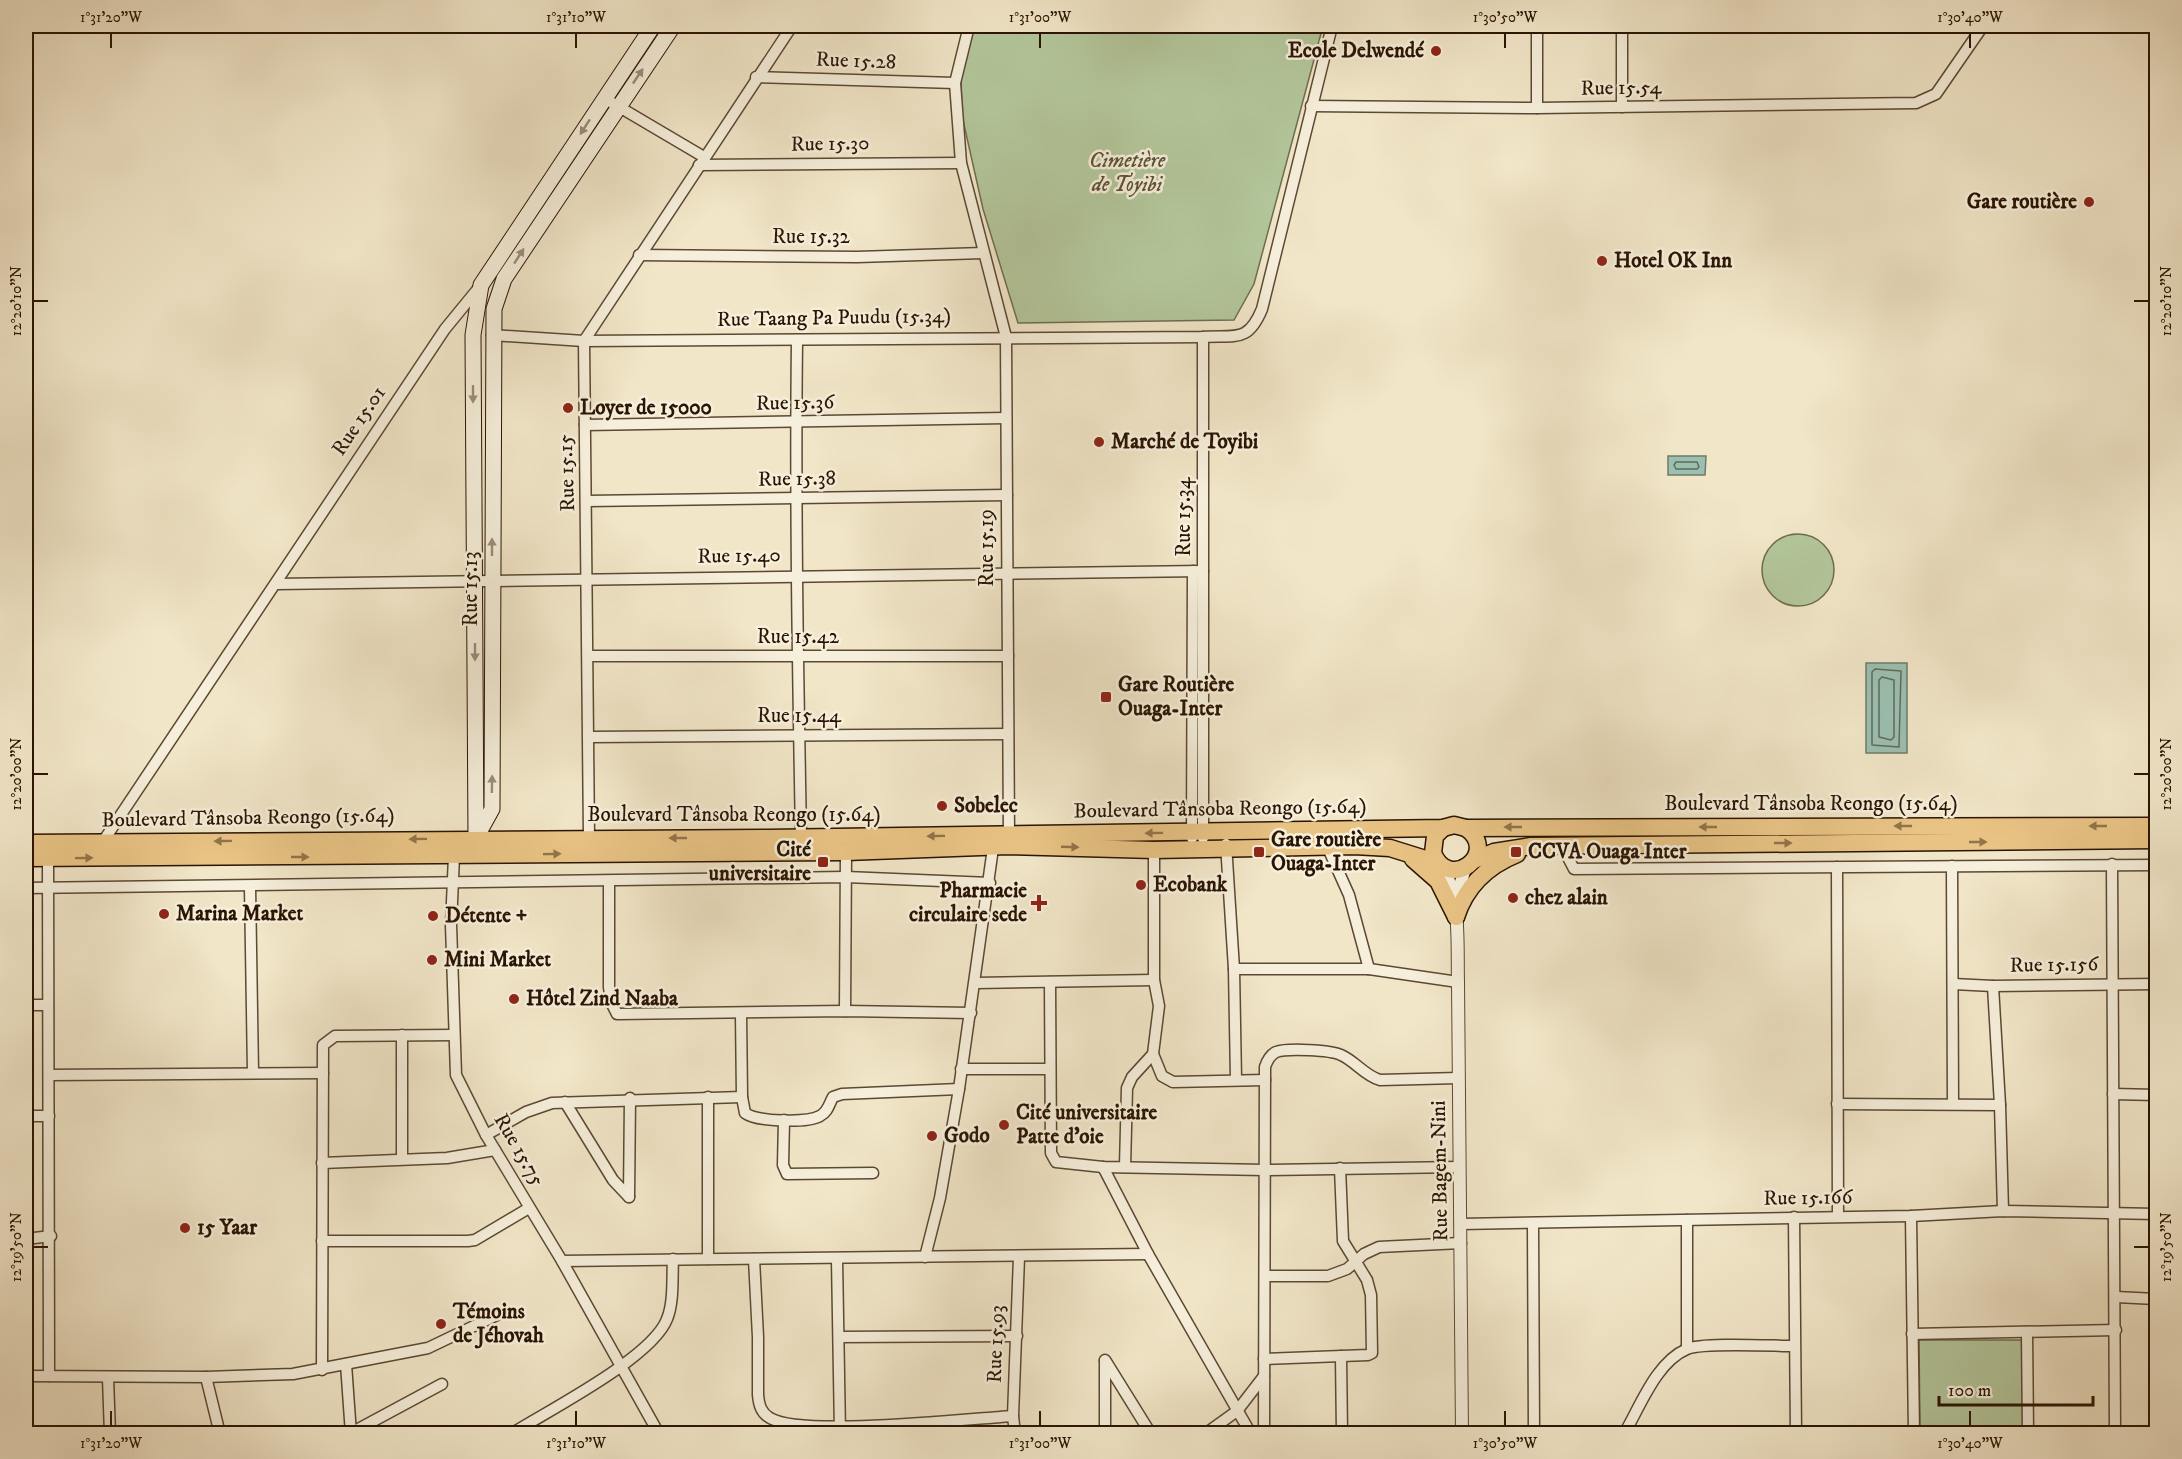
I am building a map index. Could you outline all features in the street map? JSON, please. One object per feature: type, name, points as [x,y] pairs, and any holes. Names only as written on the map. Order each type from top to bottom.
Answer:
[{"type":"highway","name":"Boulevard Tânsoba Reongo (15.64)","points":[[26,843],[801,837],[1198,840],[1443,828],[1454,825],[1466,828],[2157,826]]},
{"type":"highway","points":[[1440,865],[1433,853],[1433,842],[1443,828]]},
{"type":"highway","points":[[1466,828],[1477,842],[1470,864]]},
{"type":"highway","points":[[1226,839],[1327,846],[1376,846],[1403,851],[1454,870],[1494,852],[1516,847],[2157,840]]},
{"type":"highway","points":[[26,858],[846,852],[1001,840],[1154,850],[1198,840]]},
{"type":"highway","points":[[1455,912],[1465,895],[1487,870],[1516,854],[1555,846]]},
{"type":"highway","points":[[1403,851],[1438,881],[1455,912]]},
{"type":"main road","name":"Rue 15.01","points":[[481,285],[653,26]]},
{"type":"main road","points":[[492,335],[494,309],[504,279],[673,26]]},
{"type":"main road","name":"Rue 15.13","points":[[476,838],[473,335],[481,285]]},
{"type":"main road","name":"Rue 15.13","points":[[454,856],[476,838],[492,809],[492,335]]},
{"type":"street","points":[[584,341],[756,77],[792,26]]},
{"type":"street","name":"Rue 15.19","points":[[925,1257],[940,1198],[990,883],[1001,840],[1008,734],[1006,337],[961,163],[955,83],[969,26]]},
{"type":"street","points":[[1203,337],[1248,333],[1255,326],[1262,309],[1332,26]]},
{"type":"street","points":[[1537,26],[1537,108]]},
{"type":"street","points":[[1622,26],[1622,107]]},
{"type":"street","name":"Rue 15.54","points":[[1311,106],[1537,108],[1916,104],[1936,94],[1983,26]]},
{"type":"street","name":"Rue 15.28","points":[[756,77],[955,83]]},
{"type":"street","points":[[604,98],[702,161]]},
{"type":"street","name":"Rue 15.30","points":[[702,161],[961,163]]},
{"type":"street","name":"Rue 15.32","points":[[639,255],[857,256],[983,253]]},
{"type":"street","name":"Rue 15.01","points":[[102,843],[445,329],[481,285]]},
{"type":"street","name":"Rue Taang Pa Puudu (15.34)","points":[[492,335],[584,341],[1203,337]]},
{"type":"street","name":"Rue 15.34","points":[[1198,840],[1198,571],[1203,337]]},
{"type":"street","points":[[797,340],[795,498],[800,656],[801,837]]},
{"type":"street","name":"Rue 15.15","points":[[584,341],[588,501],[590,838]]},
{"type":"street","name":"Rue 15.36","points":[[585,425],[796,423],[1006,417]]},
{"type":"street","name":"Rue 15.38","points":[[588,501],[1007,495]]},
{"type":"street","name":"Rue 15.40","points":[[276,584],[1198,571]]},
{"type":"street","name":"Rue 15.42","points":[[589,656],[1008,656]]},
{"type":"street","name":"Rue 15.44","points":[[590,737],[1008,734]]},
{"type":"street","points":[[1226,839],[1234,969],[1236,1080]]},
{"type":"street","points":[[1327,846],[1349,895],[1369,969]]},
{"type":"street","points":[[1555,846],[1574,869],[2157,865]]},
{"type":"street","points":[[1154,850],[1154,980],[1159,1006],[1153,1053],[1162,1076],[1173,1082],[1265,1080]]},
{"type":"street","points":[[845,1011],[846,852]]},
{"type":"street","name":"Rue 15.75","points":[[454,856],[452,884],[456,1075],[486,1135],[562,1261],[659,1434]]},
{"type":"street","points":[[48,858],[51,1236],[49,1376]]},
{"type":"street","points":[[1455,912],[1470,864]]},
{"type":"street","points":[[2112,864],[2115,1434]]},
{"type":"street","points":[[1440,865],[1449,881],[1455,912]]},
{"type":"street","points":[[1952,866],[1953,1104]]},
{"type":"street","points":[[1837,867],[1838,1216]]},
{"type":"street","points":[[26,888],[846,877],[990,883]]},
{"type":"street","points":[[609,881],[609,987],[610,1002],[617,1014],[845,1011],[971,1013]]},
{"type":"street","points":[[250,886],[253,1073]]},
{"type":"street","name":"Rue Bagem-Nini","points":[[1455,912],[1458,982],[1462,1434]]},
{"type":"street","points":[[1234,969],[1369,969],[1458,982]]},
{"type":"street","points":[[976,982],[1154,980]]},
{"type":"street","points":[[1050,982],[1052,1157],[1062,1164],[1265,1170],[1459,1167]]},
{"type":"street","name":"Rue 15.156","points":[[1953,984],[1993,986],[2157,984]]},
{"type":"street","points":[[1993,986],[2003,1211]]},
{"type":"street","points":[[26,1005],[48,1005]]},
{"type":"street","points":[[741,1014],[742,1097],[746,1113],[752,1118],[784,1120],[820,1116],[827,1111],[833,1097],[842,1094],[959,1089]]},
{"type":"street","points":[[402,1035],[402,1159]]},
{"type":"street","points":[[322,1370],[323,1044],[330,1038],[454,1035]]},
{"type":"street","points":[[1264,1434],[1265,1080],[1267,1060],[1275,1052],[1290,1050],[1338,1053],[1373,1078],[1388,1081],[1458,1078]]},
{"type":"street","points":[[1125,1167],[1127,1088],[1132,1077],[1153,1053]]},
{"type":"street","points":[[961,1069],[1050,1069]]},
{"type":"street","points":[[49,1075],[323,1073]]},
{"type":"street","points":[[2113,1094],[2157,1095]]},
{"type":"street","points":[[708,1097],[708,1259]]},
{"type":"street","points":[[486,1135],[526,1112],[552,1102],[630,1098],[742,1097]]},
{"type":"street","points":[[565,1102],[613,1180],[629,1197],[630,1098]]},
{"type":"street","points":[[1837,1104],[2000,1105]]},
{"type":"street","points":[[26,1116],[49,1116]]},
{"type":"street","points":[[784,1120],[783,1165],[787,1174],[873,1173]]},
{"type":"street","points":[[322,1163],[447,1158],[495,1150]]},
{"type":"street","points":[[1103,1167],[1148,1254],[1251,1434]]},
{"type":"street","points":[[1264,1359],[1372,1353],[1371,1295],[1367,1280],[1343,1241],[1340,1168]]},
{"type":"street","points":[[322,1241],[475,1240],[529,1208]]},
{"type":"street","name":"Rue 15.166","points":[[1460,1224],[1911,1216],[2003,1211],[2157,1214]]},
{"type":"street","points":[[1911,1216],[1914,1434]]},
{"type":"street","points":[[1794,1217],[1793,1346],[1796,1434]]},
{"type":"street","points":[[1687,1220],[1687,1348]]},
{"type":"street","points":[[1533,1224],[1534,1434]]},
{"type":"street","points":[[26,1239],[51,1236]]},
{"type":"street","points":[[1265,1276],[1328,1276],[1347,1269],[1364,1254],[1379,1247],[1461,1243]]},
{"type":"street","points":[[562,1261],[1148,1254]]},
{"type":"street","name":"Rue 15.93","points":[[1015,1434],[1013,1416],[1019,1257]]},
{"type":"street","points":[[511,1434],[620,1367],[652,1340],[667,1321],[670,1310],[673,1259]]},
{"type":"street","points":[[754,1259],[759,1337],[758,1395],[762,1411],[777,1422],[840,1430],[1013,1416]]},
{"type":"street","points":[[837,1259],[840,1430]]},
{"type":"street","points":[[2116,1297],[2157,1299]]},
{"type":"street","points":[[26,1376],[108,1378],[269,1376],[322,1370],[442,1344],[497,1315]]},
{"type":"street","points":[[1912,1334],[2116,1330]]},
{"type":"street","points":[[2027,1332],[2028,1434]]},
{"type":"street","points":[[839,1337],[1017,1336]]},
{"type":"street","points":[[1624,1434],[1655,1380],[1669,1363],[1687,1348],[1793,1346]]},
{"type":"street","points":[[1341,1356],[1342,1434]]},
{"type":"street","points":[[1105,1434],[1105,1360],[1151,1434]]},
{"type":"street","points":[[346,1364],[351,1433],[442,1384]]},
{"type":"street","points":[[1205,1434],[1237,1411],[1264,1376]]},
{"type":"street","points":[[206,1377],[220,1434]]},
{"type":"street","points":[[108,1378],[110,1434]]},
{"type":"green space","name":"Cimetière de Toyibi","points":[[972,26],[1323,26],[1254,284],[1234,320],[1018,323],[983,209],[962,116],[961,77]]},
{"type":"green space","points":[[1798,534],[1818,540],[1828,550],[1834,570],[1828,590],[1818,600],[1798,606],[1778,600],[1768,590],[1762,570],[1768,550],[1778,540]]},
{"type":"green space","points":[[1919,1340],[2026,1340],[2027,1433],[1920,1433]]},
{"type":"water","points":[[1668,456],[1706,456],[1705,475],[1668,475]]},
{"type":"water","points":[[1866,663],[1907,663],[1907,753],[1866,753]]},
{"type":"place","name":"Ecole Delwendé","points":[[1436,51]]},
{"type":"place","name":"Gare routière","points":[[2089,202]]},
{"type":"place","name":"Hotel OK Inn","points":[[1602,261]]},
{"type":"place","name":"Loyer de 15000","points":[[568,408]]},
{"type":"place","name":"Marché de Toyibi","points":[[1099,442]]},
{"type":"place","name":"Gare Routière Ouaga-Inter","points":[[1106,697]]},
{"type":"place","name":"Sobelec","points":[[942,806]]},
{"type":"place","name":"Gare routière Ouaga-Inter","points":[[1259,852]]},
{"type":"place","name":"CCVA Ouaga Inter","points":[[1516,852]]},
{"type":"place","name":"Cité universitaire","points":[[823,862]]},
{"type":"place","name":"Ecobank","points":[[1141,885]]},
{"type":"place","name":"chez alain","points":[[1513,898]]},
{"type":"place","name":"Pharmacie circulaire sede","points":[[1039,903]]},
{"type":"place","name":"Marina Market","points":[[164,914]]},
{"type":"place","name":"Détente +","points":[[433,916]]},
{"type":"place","name":"Mini Market","points":[[432,960]]},
{"type":"place","name":"Hôtel Zind Naaba","points":[[514,999]]},
{"type":"place","name":"Cité universitaire Patte d'oie","points":[[1004,1125]]},
{"type":"place","name":"Godo","points":[[932,1136]]},
{"type":"place","name":"15 Yaar","points":[[185,1228]]},
{"type":"place","name":"Témoins de Jéhovah","points":[[441,1324]]}]
